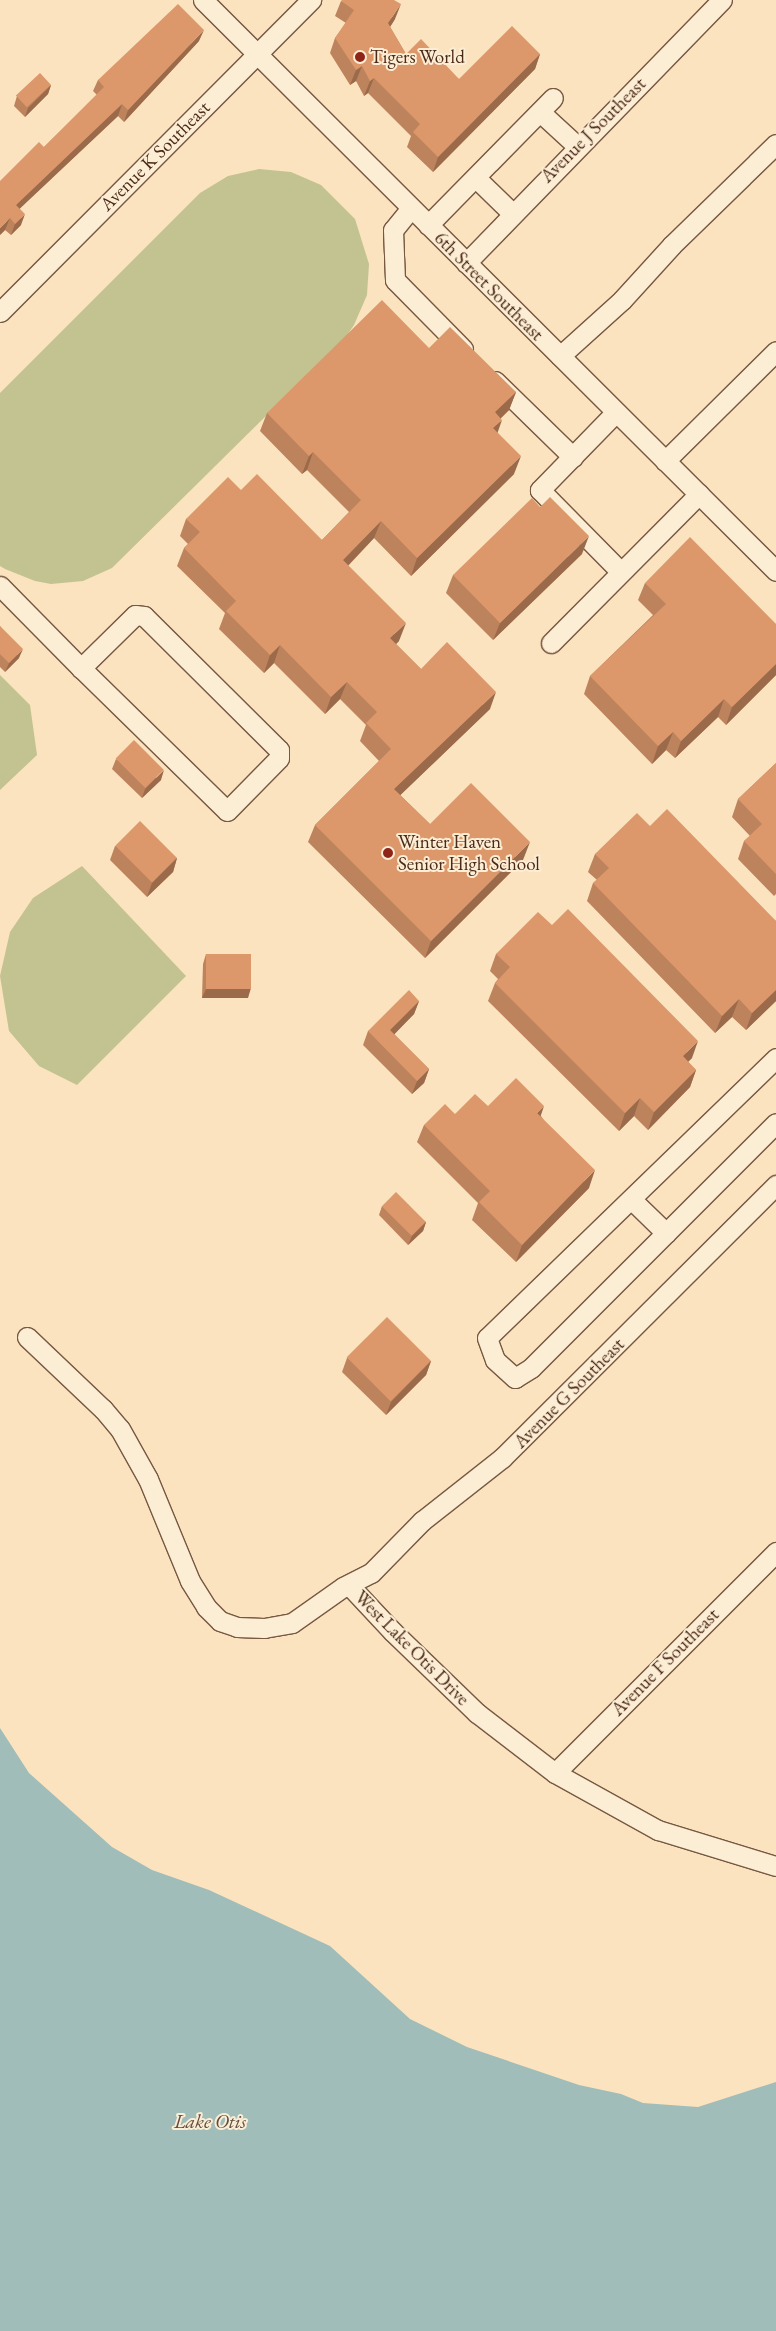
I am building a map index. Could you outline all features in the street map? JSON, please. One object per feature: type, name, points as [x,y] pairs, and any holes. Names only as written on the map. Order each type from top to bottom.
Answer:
[{"type":"street","name":"6th Street Southeast","points":[[203,0],[776,571]]},
{"type":"street","name":"Avenue K Southeast","points":[[0,312],[310,0]]},
{"type":"street","name":"Avenue J Southeast","points":[[466,263],[577,146],[722,0]]},
{"type":"street","points":[[428,225],[553,98]]},
{"type":"street","points":[[540,112],[577,146]]},
{"type":"street","points":[[560,356],[622,300],[672,245],[776,144]]},
{"type":"street","points":[[476,178],[512,213]]},
{"type":"street","points":[[411,208],[393,230],[395,280],[573,457]]},
{"type":"street","points":[[665,461],[776,351]]},
{"type":"street","points":[[616,412],[540,490],[621,572]]},
{"type":"street","points":[[550,644],[699,494]]},
{"type":"street","points":[[0,586],[81,668],[228,811],[279,758],[279,750],[144,616],[135,614],[81,668]]},
{"type":"street","points":[[776,1058],[487,1338],[495,1360],[509,1375],[515,1378],[531,1368],[776,1123]]},
{"type":"street","name":"Avenue G Southeast","points":[[349,1585],[371,1573],[422,1521],[502,1458],[776,1185]]},
{"type":"street","points":[[631,1199],[666,1233]]},
{"type":"street","name":"West Lake Otis Drive","points":[[27,1337],[104,1409],[120,1430],[148,1479],[190,1581],[206,1607],[220,1621],[237,1627],[264,1628],[292,1623],[349,1585],[393,1632],[477,1713],[555,1773],[658,1830],[776,1866]]},
{"type":"street","name":"Avenue F Southeast","points":[[555,1773],[776,1552]]},
{"type":"green space","points":[[259,169],[291,172],[321,185],[355,219],[369,264],[367,295],[354,325],[345,338],[112,568],[83,581],[51,584],[35,581],[0,566],[0,393],[200,193],[228,176]]},
{"type":"green space","points":[[0,675],[30,705],[37,755],[0,790]]},
{"type":"green space","points":[[82,866],[186,976],[77,1085],[39,1066],[9,1031],[0,976],[10,932],[33,898]]},
{"type":"water","name":"Lake Otis","points":[[0,1728],[29,1773],[112,1847],[152,1870],[209,1890],[330,1946],[410,2019],[467,2047],[579,2085],[621,2094],[643,2103],[698,2107],[776,2082],[776,2331],[0,2331]]},
{"type":"building","points":[[342,0],[394,0],[401,4],[388,23],[406,54],[421,39],[459,79],[512,26],[540,54],[438,157],[413,132],[420,124],[374,78],[370,81],[362,66],[356,70],[335,38],[354,10]]},
{"type":"building","points":[[178,4],[204,30],[128,110],[122,104],[16,205],[25,214],[15,224],[10,218],[0,228],[0,181],[39,142],[44,147],[104,87],[98,80]]},
{"type":"building","points":[[40,73],[51,85],[27,107],[16,96]]},
{"type":"building","points":[[382,300],[429,348],[450,327],[516,392],[495,412],[502,420],[493,428],[521,456],[417,558],[381,521],[343,560],[406,623],[390,638],[421,669],[447,642],[496,692],[394,789],[430,824],[471,783],[530,842],[431,941],[315,825],[391,749],[366,723],[377,712],[347,682],[331,697],[280,645],[270,655],[226,611],[236,601],[184,548],[200,532],[186,519],[228,477],[241,490],[257,474],[322,540],[361,500],[313,452],[309,456],[267,413]]},
{"type":"building","points":[[550,497],[589,536],[500,623],[453,575],[532,498],[540,507]]},
{"type":"building","points":[[690,537],[776,624],[776,664],[732,707],[724,699],[681,741],[673,732],[658,746],[590,676],[666,604],[645,583]]},
{"type":"building","points":[[0,626],[23,649],[9,663],[0,654]]},
{"type":"building","points":[[134,740],[164,770],[145,788],[116,758]]},
{"type":"building","points":[[776,763],[776,874],[744,841],[762,824],[738,799]]},
{"type":"building","points":[[667,809],[776,921],[776,990],[752,1013],[739,999],[722,1016],[593,883],[609,868],[595,854],[637,813],[650,826]]},
{"type":"building","points":[[140,821],[177,858],[152,883],[115,846]]},
{"type":"building","points":[[568,909],[698,1041],[683,1056],[696,1070],[654,1112],[640,1098],[625,1113],[495,983],[510,967],[496,954],[538,912],[552,925]]},
{"type":"building","points":[[206,954],[251,954],[251,989],[206,989]]},
{"type":"building","points":[[409,990],[419,1001],[390,1030],[429,1069],[417,1081],[368,1031]]},
{"type":"building","points":[[516,1078],[544,1106],[537,1113],[595,1170],[522,1245],[479,1202],[490,1191],[424,1125],[445,1104],[455,1114],[475,1094],[488,1106]]},
{"type":"building","points":[[396,1192],[426,1222],[412,1236],[382,1206]]},
{"type":"building","points":[[387,1317],[431,1361],[391,1401],[347,1357]]},
{"type":"place","name":"Tigers World","points":[[360,57]]},
{"type":"place","name":"Winter Haven Senior High School","points":[[388,853]]}]
